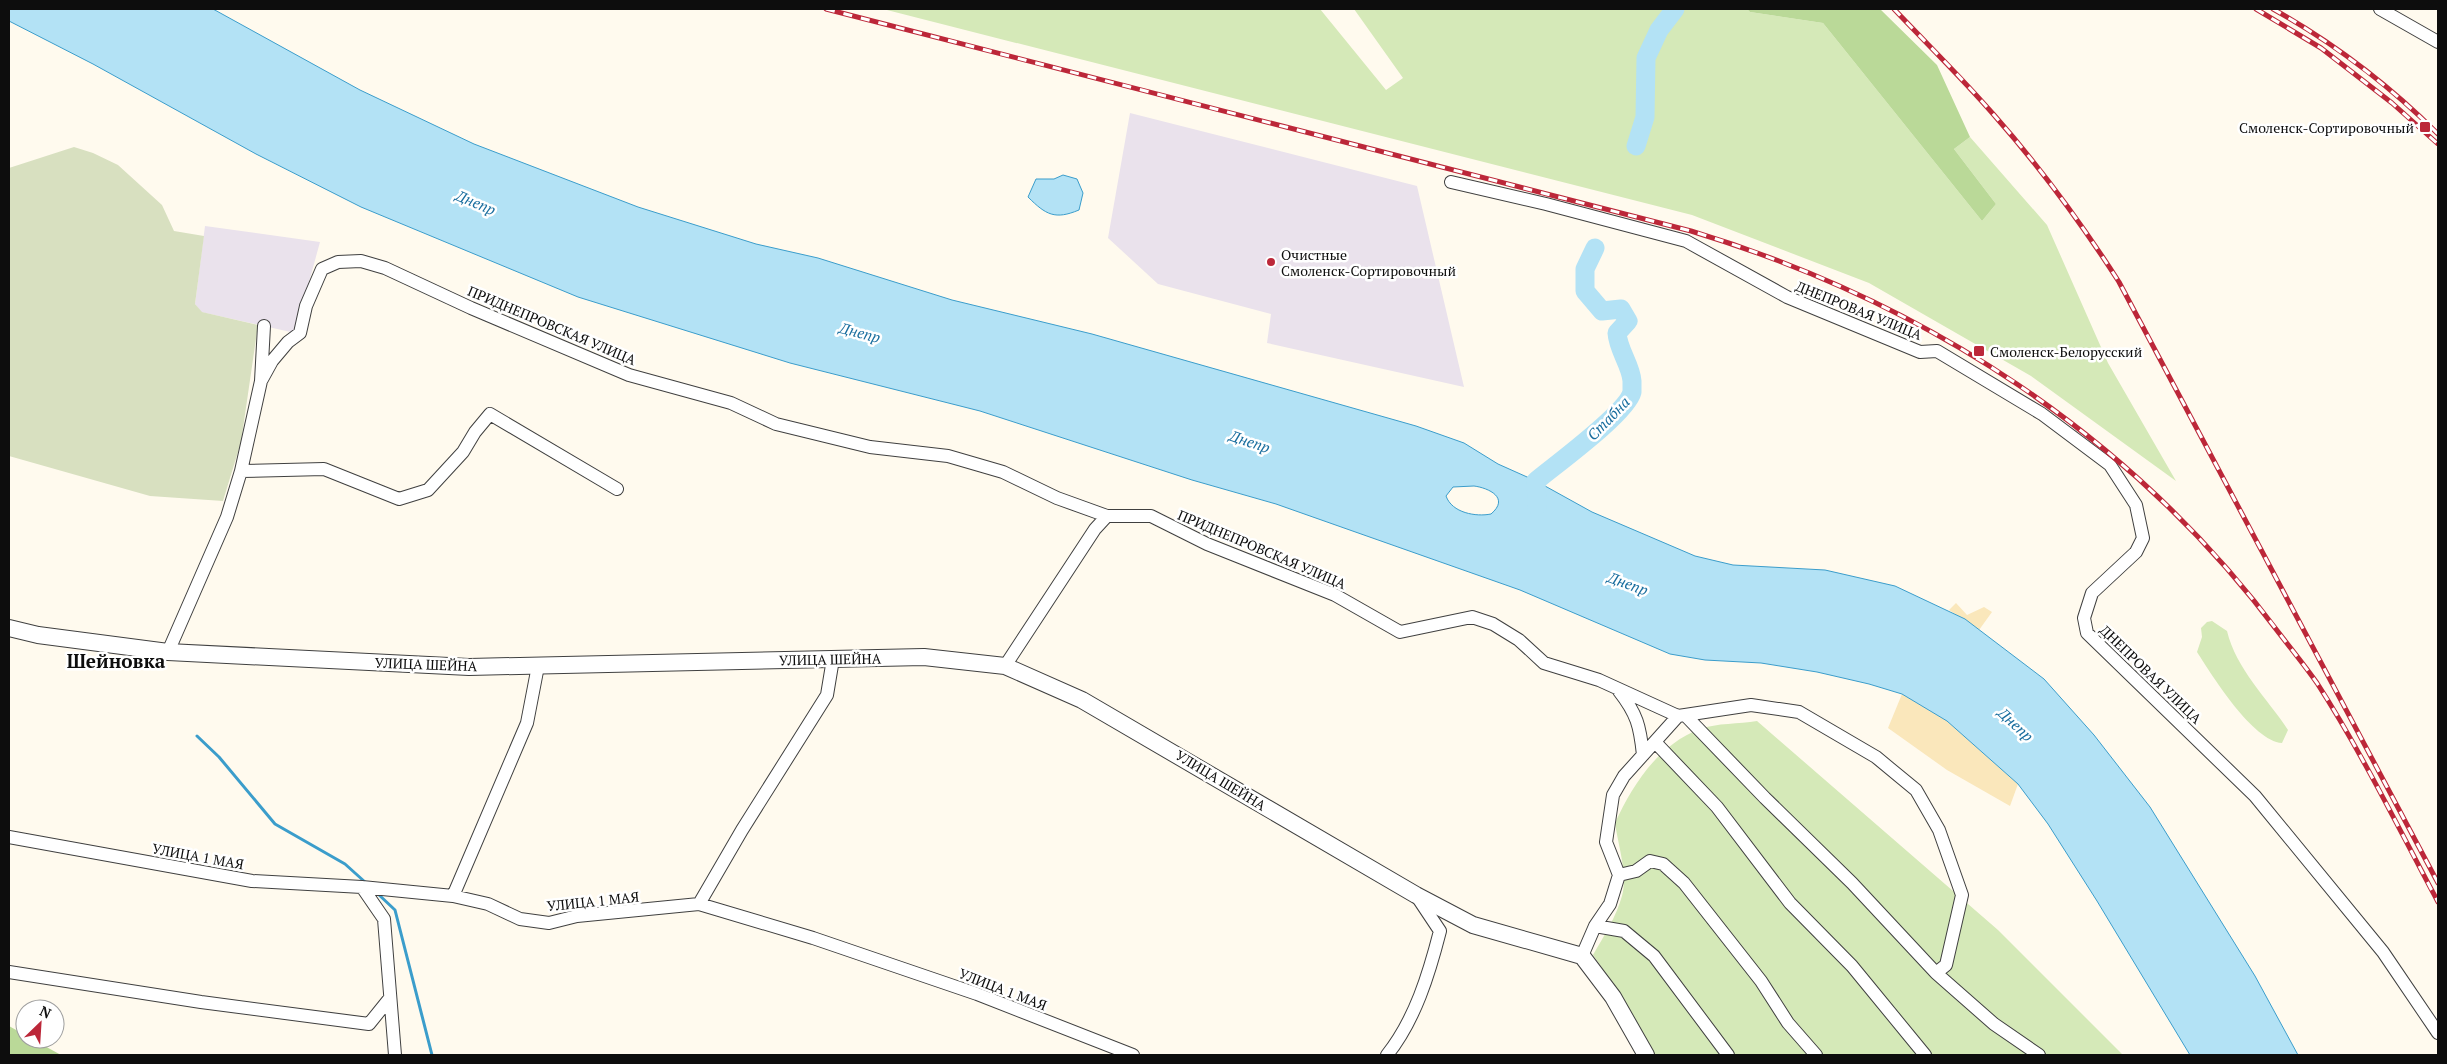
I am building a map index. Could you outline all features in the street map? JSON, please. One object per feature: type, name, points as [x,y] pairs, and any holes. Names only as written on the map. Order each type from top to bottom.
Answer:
[{"type":"street","points":[[2380,9],[2438,42]]},
{"type":"street","name":"ДНЕПРОВАЯ УЛИЦА","points":[[1451,182],[1686,240],[1805,305],[1920,352],[1937,351],[2042,414],[2110,465],[2136,505],[2143,538],[2136,552],[2092,593],[2084,618],[2087,633],[2255,796],[2383,952],[2438,1033]]},
{"type":"street","name":"ПРИДНЕПРОВСКАЯ УЛИЦА","points":[[261,381],[272,361],[288,342],[300,332],[306,306],[322,269],[338,262],[361,261],[385,268],[471,308],[629,375],[731,403],[776,424],[870,447],[948,456],[994,470],[1058,498],[1107,516],[1151,516],[1207,544],[1334,595],[1400,632],[1472,617],[1493,624],[1519,640],[1544,663],[1599,680],[1681,715]]},
{"type":"street","points":[[168,652],[227,517],[241,470],[261,381],[264,326]]},
{"type":"street","points":[[241,470],[324,468],[399,499],[428,490],[463,452],[475,432],[490,414],[617,489]]},
{"type":"street","points":[[1006,666],[1095,529],[1107,516]]},
{"type":"street","name":"УЛИЦА ШЕЙНА","points":[[9,628],[38,635],[168,652],[469,667],[924,658],[1006,666],[1082,700],[1416,895],[1473,925],[1582,956]]},
{"type":"street","points":[[699,904],[742,830],[827,695],[832,659]]},
{"type":"street","points":[[454,896],[527,723],[538,666]]},
{"type":"street","points":[[1618,689],[1634,710],[1641,730],[1643,755]]},
{"type":"street","points":[[1646,1055],[1613,997],[1582,956],[1595,926],[1610,904],[1619,875],[1606,842],[1613,795],[1624,776],[1681,715],[1751,705],[1799,712],[1876,757],[1916,790],[1939,830],[1962,894],[1946,965],[1936,973]]},
{"type":"street","points":[[1681,715],[1858,890],[1936,973],[1994,1024],[2039,1055]]},
{"type":"street","points":[[1655,742],[1717,807],[1790,903],[1852,966],[1925,1055]]},
{"type":"street","name":"УЛИЦА 1 МАЯ","points":[[9,836],[252,881],[454,896],[488,904],[520,919],[550,922],[576,916],[699,904],[812,938],[977,994],[1133,1055]]},
{"type":"street","points":[[1619,875],[1636,872],[1650,861],[1663,864],[1684,883],[1761,981],[1788,1023],[1816,1055]]},
{"type":"street","points":[[362,888],[384,919],[395,1055]]},
{"type":"street","points":[[1387,1055],[1396,1044],[1427,980],[1440,931],[1416,895]]},
{"type":"street","points":[[1595,926],[1624,931],[1654,956],[1728,1055]]},
{"type":"street","points":[[9,972],[201,1002],[369,1024],[390,998]]},
{"type":"shaded area","points":[[1130,113],[1417,186],[1464,387],[1267,343],[1271,314],[1158,284],[1108,238]]},
{"type":"shaded area","points":[[205,226],[320,242],[295,333],[201,312],[195,304]]},
{"type":"green space","points":[[883,9],[1320,9],[1386,90],[1403,78],[1354,9],[1747,9],[1750,12],[1823,23],[1982,221],[1996,204],[1954,149],[1970,137],[2047,225],[2108,363],[2176,481],[2031,376],[1869,283],[1692,215]]},
{"type":"green space","points":[[1747,9],[1880,9],[1937,65],[1970,137],[1954,149],[1996,204],[1982,221],[1823,23],[1750,12]]},
{"type":"green space","points":[[74,147],[93,153],[118,165],[162,205],[174,231],[204,236],[195,304],[202,312],[258,325],[241,442],[223,501],[150,496],[9,456],[9,168]]},
{"type":"green space","points":[[2212,621],[2227,631],[2231,645],[2245,671],[2288,730],[2282,743],[2271,740],[2247,720],[2223,691],[2197,652],[2202,637],[2201,628],[2207,622]]},
{"type":"green space","points":[[1757,721],[1998,930],[2123,1055],[1654,1055],[1621,995],[1593,955],[1616,911],[1624,887],[1623,869],[1615,823],[1639,780],[1659,755],[1672,745],[1685,736],[1707,727]]},
{"type":"green space","points":[[9,1026],[15,1029],[15,1049],[50,1049],[61,1055],[9,1055]]},
{"type":"sand","points":[[1956,603],[1967,615],[1984,607],[1992,612],[1979,630],[1949,610]]},
{"type":"sand","points":[[1902,694],[1947,721],[2018,784],[2010,806],[1947,770],[1888,728]]},
{"type":"water","name":"Днепр","points":[[9,9],[213,9],[360,90],[474,144],[638,207],[756,244],[818,258],[952,300],[1092,334],[1416,426],[1464,443],[1498,464],[1536,481],[1592,512],[1695,556],[1733,565],[1825,570],[1895,586],[1965,619],[2044,679],[2094,735],[2150,807],[2255,976],[2298,1055],[2190,1055],[2097,901],[2048,824],[2018,784],[1947,721],[1902,694],[1817,672],[1761,663],[1705,660],[1670,654],[1520,590],[1276,504],[1192,480],[980,411],[790,363],[578,297],[361,207],[256,154],[93,64],[9,21]],"holes":[[[1474,486],[1486,489],[1498,499],[1496,508],[1491,514],[1478,515],[1459,510],[1449,502],[1446,496],[1453,487]]]},
{"type":"water","points":[[1063,175],[1077,179],[1083,193],[1079,210],[1063,215],[1051,214],[1040,208],[1028,197],[1036,179],[1054,179]]},
{"type":"waterway","name":"Стабна","points":[[1636,146],[1645,117],[1646,58],[1659,30],[1675,9]]},
{"type":"waterway","name":"Стабна","points":[[1537,506],[1536,481],[1618,413],[1632,392],[1631,375],[1617,333],[1628,321],[1621,309],[1602,311],[1585,291],[1585,269],[1595,248]]},
{"type":"waterway","points":[[197,736],[219,757],[275,824],[345,864],[365,882]]},
{"type":"waterway","points":[[377,893],[395,910],[432,1055]]},
{"type":"railway","points":[[826,9],[1691,231],[1778,261],[1861,296],[1942,337],[2018,385],[2090,438],[2158,497],[2221,562],[2317,683],[2365,764],[2438,902]]},
{"type":"railway","points":[[1894,9],[1970,88],[2028,155],[2075,217],[2119,282],[2438,883]]},
{"type":"railway","points":[[2256,9],[2321,48],[2392,103],[2438,144]]},
{"type":"railway","points":[[2273,9],[2317,36],[2360,66],[2420,116],[2438,134]]},
{"type":"place","name":"Смоленск-Сортировочный","points":[[2425,127]]},
{"type":"place","name":"Очистные Смоленск-Сортировочный","points":[[1271,262]]},
{"type":"place","name":"Смоленск-Белорусский","points":[[1979,351]]},
{"type":"district","name":"Шейновка","points":[[116,660]]}]
